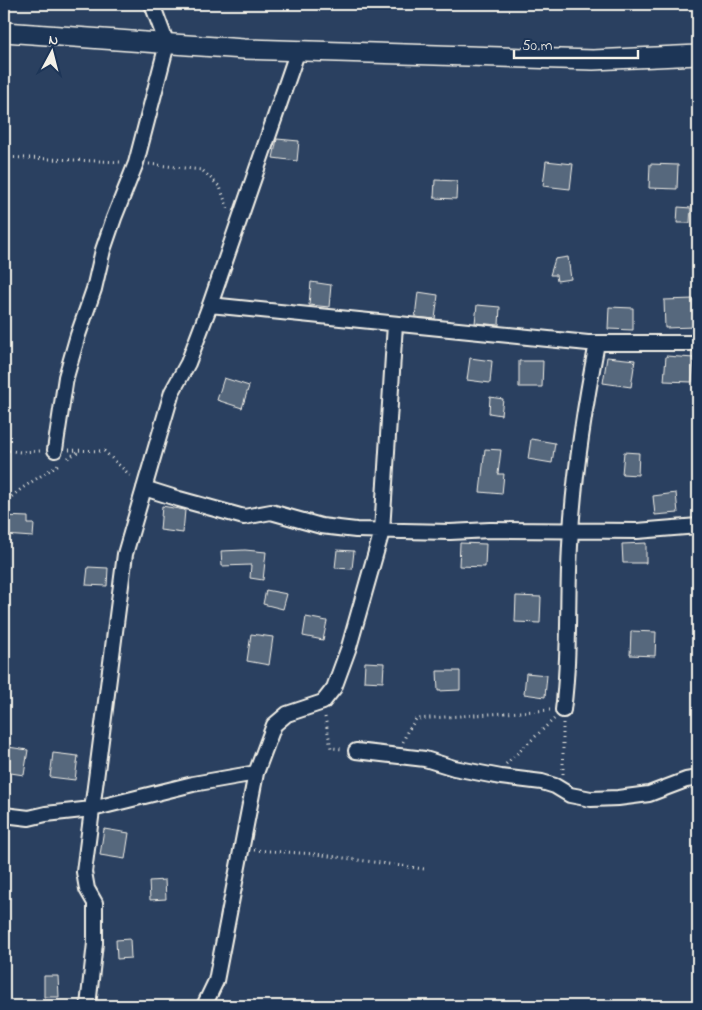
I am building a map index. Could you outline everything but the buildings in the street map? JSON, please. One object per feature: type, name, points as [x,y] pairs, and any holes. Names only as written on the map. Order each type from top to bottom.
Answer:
[{"type":"main road","points":[[4,32],[244,49],[594,60],[698,55]]},
{"type":"street","points":[[55,450],[66,377],[94,289],[103,250],[136,163],[167,44],[152,4]]},
{"type":"street","points":[[88,1006],[95,943],[95,903],[87,889],[84,872],[126,554],[172,392],[188,363],[210,305],[298,50]]},
{"type":"street","points":[[210,305],[597,343],[698,342]]},
{"type":"street","points":[[204,1006],[216,981],[256,773],[274,725],[287,714],[323,702],[334,688],[349,647],[382,531],[396,324]]},
{"type":"street","points":[[563,710],[568,673],[570,530],[583,420],[597,343]]},
{"type":"street","points":[[144,488],[244,517],[271,512],[321,526],[356,530],[637,531],[698,526]]},
{"type":"street","points":[[356,751],[425,759],[454,768],[493,776],[542,782],[555,786],[570,795],[591,799],[649,794],[686,780],[698,778]]},
{"type":"street","points":[[4,815],[29,818],[46,814],[92,809],[193,784],[256,773]]},
{"type":"path","points":[[4,502],[21,488],[80,451]]},
{"type":"path","points":[[104,451],[144,488]]},
{"type":"path","points":[[323,702],[331,748],[356,751]]},
{"type":"path","points":[[398,756],[407,732],[416,719],[563,710]]},
{"type":"path","points":[[493,776],[563,710]]},
{"type":"path","points":[[563,710],[563,791]]},
{"type":"path","points":[[241,850],[315,854],[424,869]]}]
